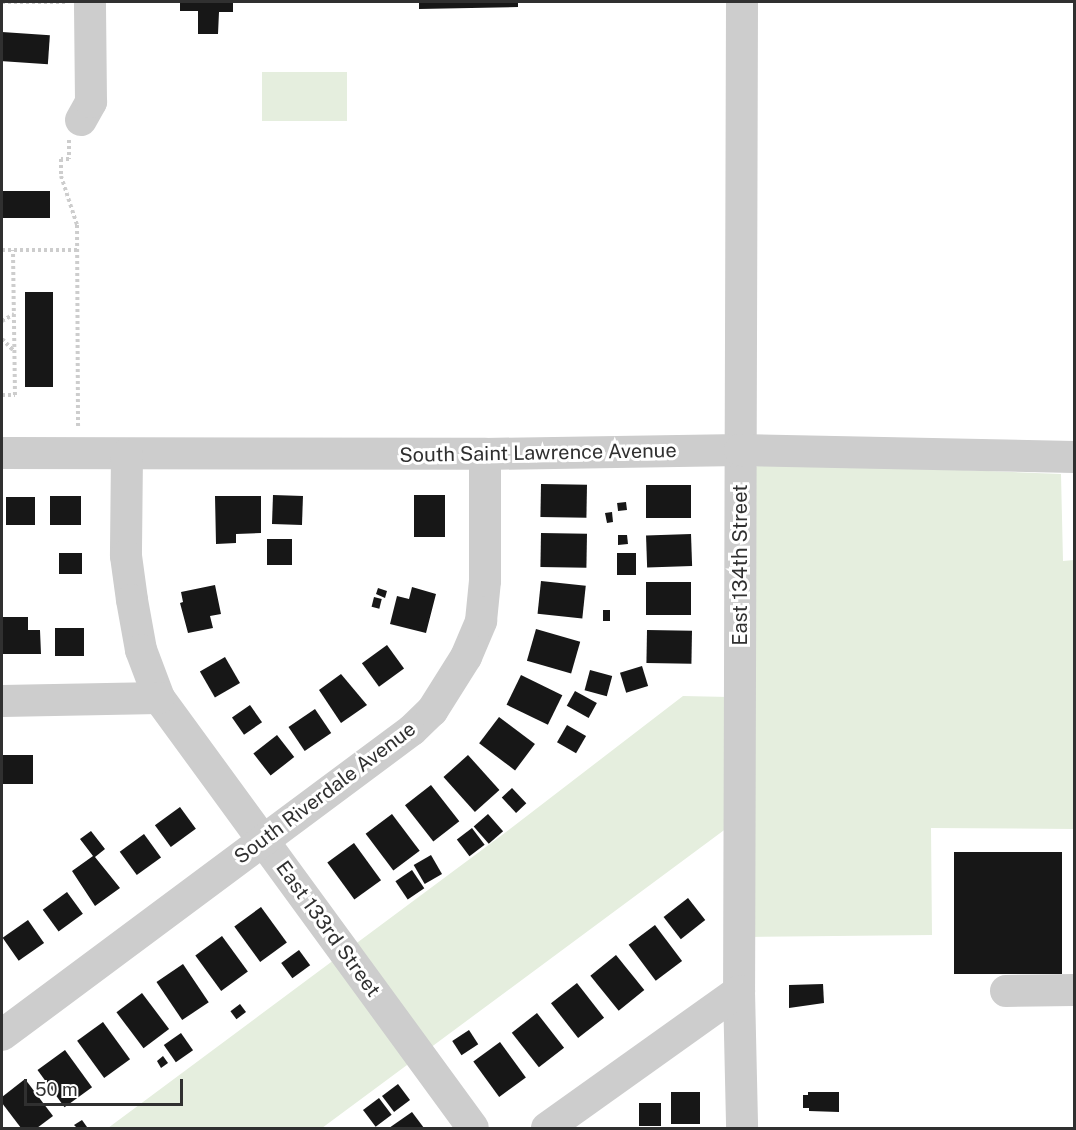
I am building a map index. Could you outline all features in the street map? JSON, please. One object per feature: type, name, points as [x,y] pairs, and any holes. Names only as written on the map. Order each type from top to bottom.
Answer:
[{"type":"street","points":[[75,128],[92,102],[90,2]]},
{"type":"street","name":"East 134th Street","points":[[742,2],[739,991],[742,1128]]},
{"type":"street","name":"South Saint Lawrence Avenue","points":[[2,453],[485,454],[740,450],[1074,457]]},
{"type":"street","name":"East 133rd Street","points":[[127,454],[126,556],[141,650],[159,698],[473,1128]]},
{"type":"street","name":"South Riverdale Avenue","points":[[2,1035],[412,730],[432,711],[452,684],[481,621],[485,581],[485,454]]},
{"type":"street","points":[[2,701],[159,698]]},
{"type":"street","points":[[1006,992],[1074,990]]},
{"type":"street","points":[[547,1128],[739,991]]},
{"type":"path","points":[[2,2],[77,2]]},
{"type":"path","points":[[75,128],[69,159],[61,159],[61,176],[77,225],[78,429]]},
{"type":"path","points":[[2,250],[77,250]]},
{"type":"path","points":[[2,395],[15,395],[13,250]]},
{"type":"path","points":[[2,321],[14,314]]},
{"type":"path","points":[[2,339],[15,352]]},
{"type":"green space","points":[[262,72],[347,72],[347,121],[262,121]]},
{"type":"green space","points":[[768,462],[1061,474],[1063,561],[1074,560],[1074,829],[931,828],[932,935],[746,937],[755,467]]},
{"type":"green space","points":[[683,696],[729,697],[731,825],[322,1128],[108,1128],[506,832]]},
{"type":"building","points":[[180,2],[233,2],[233,12],[219,12],[218,34],[198,34],[198,11],[180,11]]},
{"type":"building","points":[[419,2],[518,2],[518,7],[419,9]]},
{"type":"building","points":[[2,32],[50,35],[48,64],[2,61]]},
{"type":"building","points":[[2,191],[50,191],[50,218],[2,218]]},
{"type":"building","points":[[25,292],[53,292],[53,387],[25,387]]},
{"type":"building","points":[[541,484],[587,485],[586,518],[540,517]]},
{"type":"building","points":[[646,485],[691,485],[691,518],[646,518]]},
{"type":"building","points":[[273,495],[303,496],[302,525],[272,524]]},
{"type":"building","points":[[414,495],[445,495],[445,537],[414,537]]},
{"type":"building","points":[[50,496],[81,496],[81,525],[50,525]]},
{"type":"building","points":[[215,496],[261,496],[261,533],[236,534],[236,543],[216,544]]},
{"type":"building","points":[[6,497],[35,497],[35,525],[6,525]]},
{"type":"building","points":[[626,502],[627,510],[618,511],[617,503]]},
{"type":"building","points":[[612,512],[613,522],[607,523],[605,513]]},
{"type":"building","points":[[541,533],[587,534],[586,568],[540,567]]},
{"type":"building","points":[[691,534],[692,566],[647,568],[646,536]]},
{"type":"building","points":[[618,535],[627,535],[628,544],[618,545]]},
{"type":"building","points":[[267,539],[292,539],[292,565],[267,565]]},
{"type":"building","points":[[59,553],[82,553],[82,574],[59,574]]},
{"type":"building","points":[[617,553],[636,553],[636,575],[617,575]]},
{"type":"building","points":[[541,581],[586,586],[582,619],[538,614]]},
{"type":"building","points":[[646,582],[691,582],[691,615],[646,615]]},
{"type":"building","points":[[215,585],[221,614],[210,616],[213,628],[188,633],[180,603],[183,602],[181,592]]},
{"type":"building","points":[[412,587],[436,594],[426,633],[390,624],[397,596],[409,599]]},
{"type":"building","points":[[378,588],[387,591],[385,598],[376,594]]},
{"type":"building","points":[[374,597],[382,599],[379,609],[372,607]]},
{"type":"building","points":[[603,610],[610,610],[610,621],[603,621]]},
{"type":"building","points":[[2,617],[28,617],[28,630],[40,630],[41,654],[2,654]]},
{"type":"building","points":[[55,628],[84,628],[84,656],[55,656]]},
{"type":"building","points":[[536,629],[580,642],[571,673],[527,661]]},
{"type":"building","points":[[647,630],[692,631],[691,664],[646,663]]},
{"type":"building","points":[[387,645],[404,668],[379,687],[362,663]]},
{"type":"building","points":[[225,657],[240,683],[215,697],[200,672]]},
{"type":"building","points":[[642,666],[648,686],[626,693],[620,673]]},
{"type":"building","points":[[590,670],[612,676],[607,696],[585,690]]},
{"type":"building","points":[[341,674],[367,705],[341,723],[319,690]]},
{"type":"building","points":[[521,675],[562,695],[548,725],[507,705]]},
{"type":"building","points":[[575,691],[597,703],[589,718],[567,706]]},
{"type":"building","points":[[250,705],[262,722],[244,735],[232,718]]},
{"type":"building","points":[[315,709],[331,733],[305,751],[288,727]]},
{"type":"building","points":[[499,717],[535,744],[515,770],[479,743]]},
{"type":"building","points":[[567,725],[586,736],[576,753],[557,742]]},
{"type":"building","points":[[277,735],[294,757],[271,776],[253,753]]},
{"type":"building","points":[[3,755],[33,755],[33,784],[3,784]]},
{"type":"building","points":[[468,755],[499,790],[475,812],[443,777]]},
{"type":"building","points":[[431,785],[459,821],[433,842],[405,805]]},
{"type":"building","points":[[512,788],[526,803],[516,813],[502,798]]},
{"type":"building","points":[[180,807],[196,829],[171,847],[155,825]]},
{"type":"building","points":[[392,814],[420,851],[393,871],[366,834]]},
{"type":"building","points":[[488,814],[503,831],[489,844],[474,826]]},
{"type":"building","points":[[472,828],[485,845],[469,856],[457,839]]},
{"type":"building","points":[[91,831],[105,849],[95,857],[120,888],[95,906],[72,871],[93,856],[80,839]]},
{"type":"building","points":[[144,834],[161,857],[137,875],[120,852]]},
{"type":"building","points":[[354,843],[381,880],[354,900],[327,862]]},
{"type":"building","points":[[954,852],[1062,852],[1062,974],[954,974]]},
{"type":"building","points":[[431,855],[442,874],[425,884],[414,865]]},
{"type":"building","points":[[412,870],[424,888],[408,899],[395,881]]},
{"type":"building","points":[[67,892],[83,914],[59,931],[43,910]]},
{"type":"building","points":[[688,898],[705,920],[681,939],[664,917]]},
{"type":"building","points":[[261,907],[287,943],[260,962],[234,926]]},
{"type":"building","points":[[28,920],[44,943],[19,961],[3,938]]},
{"type":"building","points":[[655,925],[682,961],[656,981],[629,945]]},
{"type":"building","points":[[222,936],[248,972],[221,991],[195,955]]},
{"type":"building","points":[[299,950],[310,965],[292,978],[281,963]]},
{"type":"building","points":[[616,955],[644,990],[619,1011],[590,976]]},
{"type":"building","points":[[183,964],[209,1002],[182,1020],[156,982]]},
{"type":"building","points":[[577,983],[604,1018],[578,1038],[551,1003]]},
{"type":"building","points":[[823,984],[824,1003],[789,1008],[789,985]]},
{"type":"building","points":[[142,993],[169,1029],[144,1048],[116,1012]]},
{"type":"building","points":[[240,1004],[246,1012],[236,1019],[230,1011]]},
{"type":"building","points":[[537,1013],[564,1048],[539,1067],[512,1033]]},
{"type":"building","points":[[103,1022],[130,1059],[104,1078],[77,1041]]},
{"type":"building","points":[[469,1030],[478,1044],[461,1055],[452,1041]]},
{"type":"building","points":[[181,1033],[193,1050],[176,1062],[164,1045]]},
{"type":"building","points":[[500,1042],[526,1078],[499,1097],[473,1061]]},
{"type":"building","points":[[65,1050],[92,1087],[65,1107],[37,1070]]},
{"type":"building","points":[[163,1056],[168,1063],[161,1068],[157,1061]]},
{"type":"building","points":[[25,1079],[53,1116],[37,1128],[21,1128],[2,1103],[2,1097]]},
{"type":"building","points":[[398,1084],[410,1100],[394,1112],[382,1096]]},
{"type":"building","points":[[671,1092],[700,1092],[700,1124],[671,1124]]},
{"type":"building","points":[[808,1092],[839,1092],[839,1112],[809,1111],[809,1108],[803,1108],[803,1095],[808,1095]]},
{"type":"building","points":[[379,1098],[392,1115],[376,1127],[363,1110]]},
{"type":"building","points":[[639,1103],[661,1103],[661,1126],[639,1126]]},
{"type":"building","points":[[412,1112],[424,1128],[389,1128]]},
{"type":"building","points":[[82,1120],[87,1127],[77,1128],[74,1125]]}]
